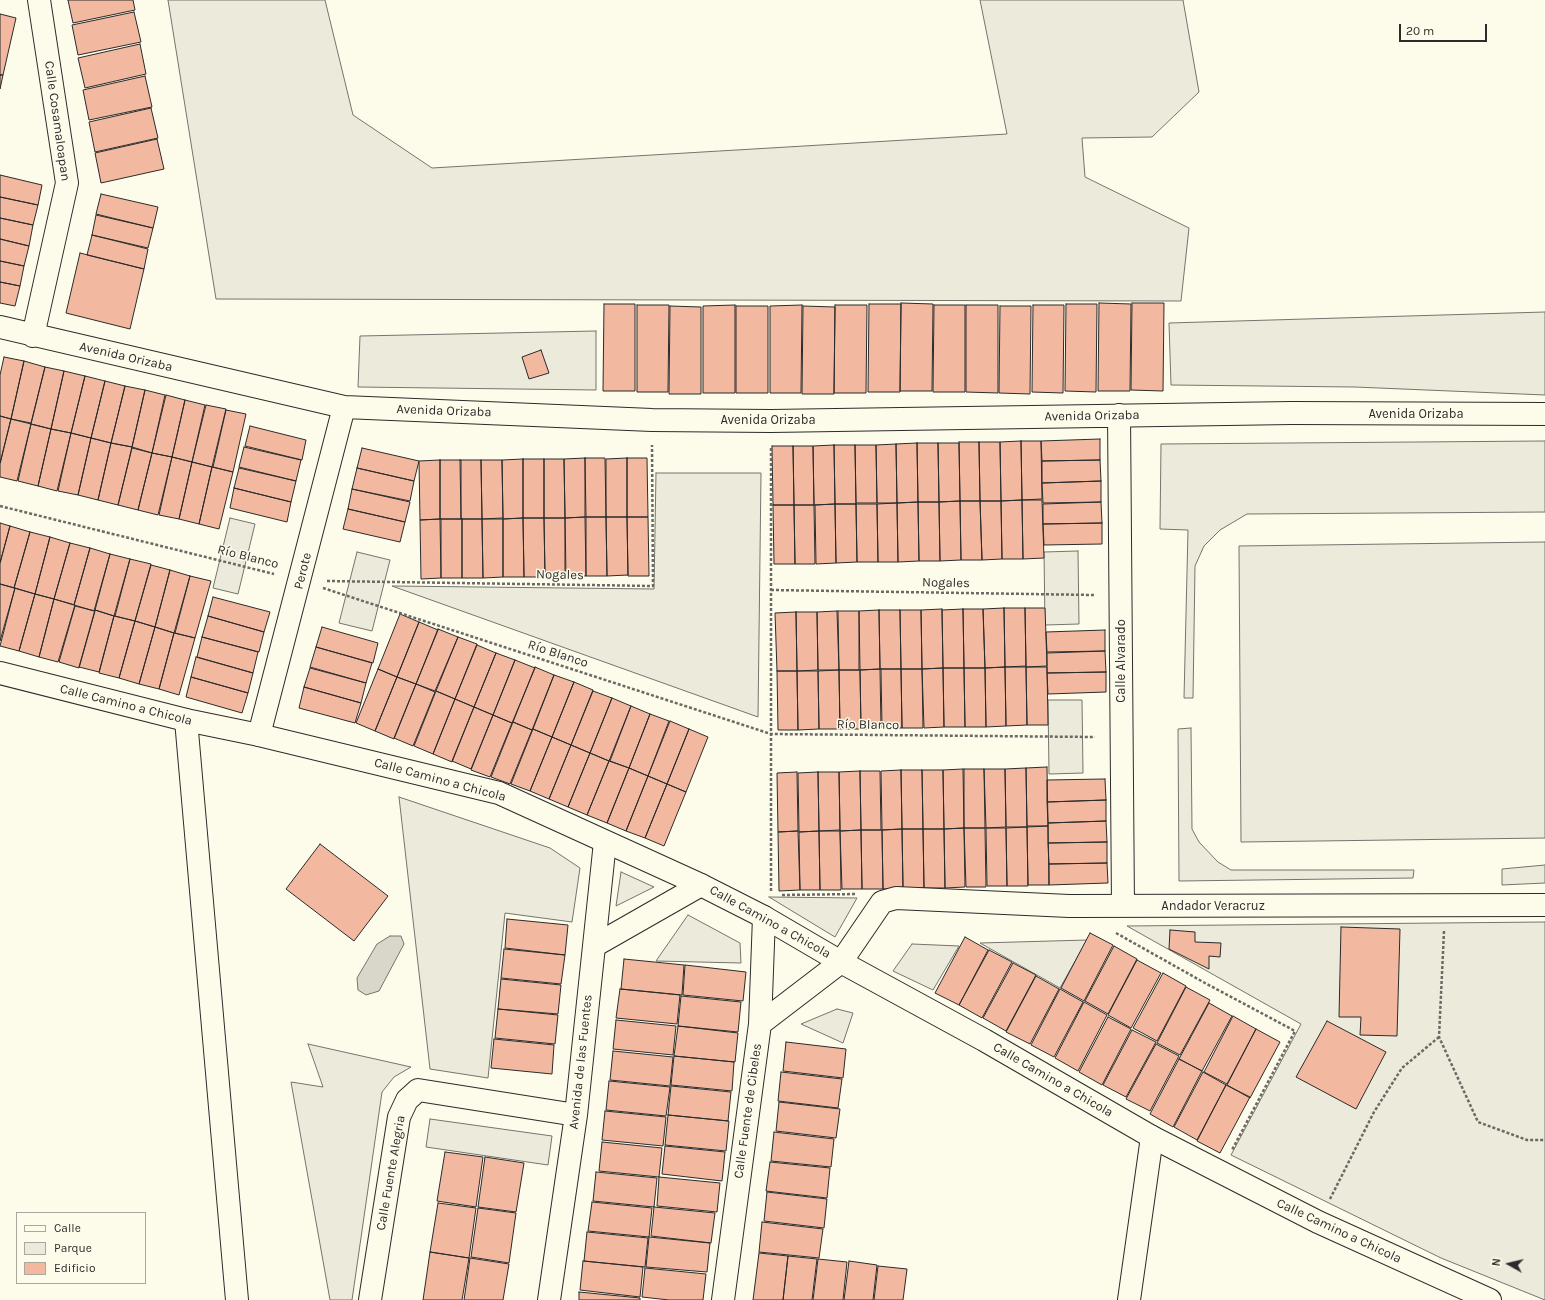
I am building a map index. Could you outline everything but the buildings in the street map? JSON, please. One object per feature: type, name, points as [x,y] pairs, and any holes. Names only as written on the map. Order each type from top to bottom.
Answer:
[{"type":"street","name":"Calle Cosamaloapan","points":[[33,336],[67,184],[39,0]]},
{"type":"street","name":"Avenida Orizaba","points":[[0,327],[33,336],[344,407],[652,420],[771,420],[1292,413],[1545,414]]},
{"type":"street","name":"Perote","points":[[259,735],[344,407]]},
{"type":"street","name":"Calle Alvarado","points":[[1119,415],[1123,906]]},
{"type":"street","name":"Calle Camino a Chicola","points":[[0,673],[186,720],[259,735],[500,793],[604,842],[701,885],[758,914],[841,962],[984,1040],[1152,1137],[1220,1173],[1318,1222],[1490,1300]]},
{"type":"street","points":[[186,720],[237,1300]]},
{"type":"street","name":"Avenida de las Fuentes","points":[[549,1300],[576,1115],[604,842]]},
{"type":"street","points":[[594,946],[701,885]]},
{"type":"street","name":"Andador Veracruz","points":[[882,902],[896,898],[1069,906],[1446,907],[1545,905]]},
{"type":"street","points":[[760,1024],[841,962],[882,902]]},
{"type":"street","name":"Calle Fuente de Cibeles","points":[[723,1300],[760,1024],[758,914]]},
{"type":"street","name":"Calle Fuente Alegria","points":[[370,1300],[399,1117],[407,1100],[418,1090],[576,1115]]},
{"type":"street","points":[[1129,1300],[1152,1137]]},
{"type":"path","name":"Nogales","points":[[300,580],[653,586],[652,420]]},
{"type":"path","points":[[758,914],[770,896],[771,420]]},
{"type":"path","name":"Río Blanco","points":[[0,506],[300,580],[771,734],[1121,737]]},
{"type":"path","name":"Nogales","points":[[771,590],[1120,595]]},
{"type":"path","points":[[770,896],[864,893],[882,902]]},
{"type":"path","points":[[1446,907],[1439,1037],[1478,1122],[1527,1140],[1545,1140]]},
{"type":"path","points":[[1110,930],[1295,1031],[1220,1173]]},
{"type":"path","points":[[1318,1222],[1374,1112],[1402,1068],[1439,1037]]},
{"type":"green space","points":[[168,0],[325,0],[353,115],[432,168],[1007,134],[980,0],[1183,0],[1199,92],[1152,137],[1082,138],[1085,177],[1189,228],[1181,301],[216,299]]},
{"type":"green space","points":[[1545,312],[1545,395],[1355,387],[1171,385],[1169,323]]},
{"type":"green space","points":[[596,331],[596,390],[358,387],[360,336]]},
{"type":"green space","points":[[1545,441],[1545,512],[1247,514],[1220,530],[1204,546],[1195,566],[1193,698],[1184,698],[1188,530],[1160,529],[1161,444]]},
{"type":"green space","points":[[656,473],[761,473],[758,717],[392,586],[654,589]]},
{"type":"green space","points":[[230,518],[255,524],[238,594],[213,588]]},
{"type":"green space","points":[[1545,542],[1545,838],[1241,842],[1239,546]]},
{"type":"green space","points":[[1078,551],[1079,624],[1045,625],[1044,552]]},
{"type":"green space","points":[[357,552],[390,560],[372,631],[339,623]]},
{"type":"green space","points":[[1048,700],[1082,700],[1083,773],[1049,774]]},
{"type":"green space","points":[[1191,728],[1192,829],[1199,842],[1218,862],[1231,870],[1414,870],[1413,878],[1179,881],[1178,729]]},
{"type":"green space","points":[[399,797],[550,848],[580,868],[572,922],[505,913],[488,1078],[430,1069]]},
{"type":"green space","points":[[1545,865],[1545,883],[1502,885],[1502,869]]},
{"type":"green space","points":[[621,872],[654,887],[616,906]]},
{"type":"green space","points":[[769,897],[857,898],[835,937]]},
{"type":"green space","points":[[688,915],[740,943],[741,963],[656,961]]},
{"type":"green space","points":[[1545,922],[1545,1300],[1441,1258],[1231,1155],[1301,1024],[1127,926]]},
{"type":"green space","points":[[1087,940],[1060,988],[980,943]]},
{"type":"green space","points":[[912,944],[959,946],[933,990],[893,971]]},
{"type":"green space","points":[[837,1009],[853,1013],[843,1043],[801,1024]]},
{"type":"green space","points":[[308,1044],[411,1067],[394,1077],[382,1092],[352,1300],[330,1300],[291,1082],[323,1087]]},
{"type":"green space","points":[[430,1119],[552,1136],[548,1165],[426,1147]]},
{"type":"shaded area","points":[[390,936],[401,936],[404,944],[379,991],[366,995],[358,990],[357,978],[377,944]]}]
